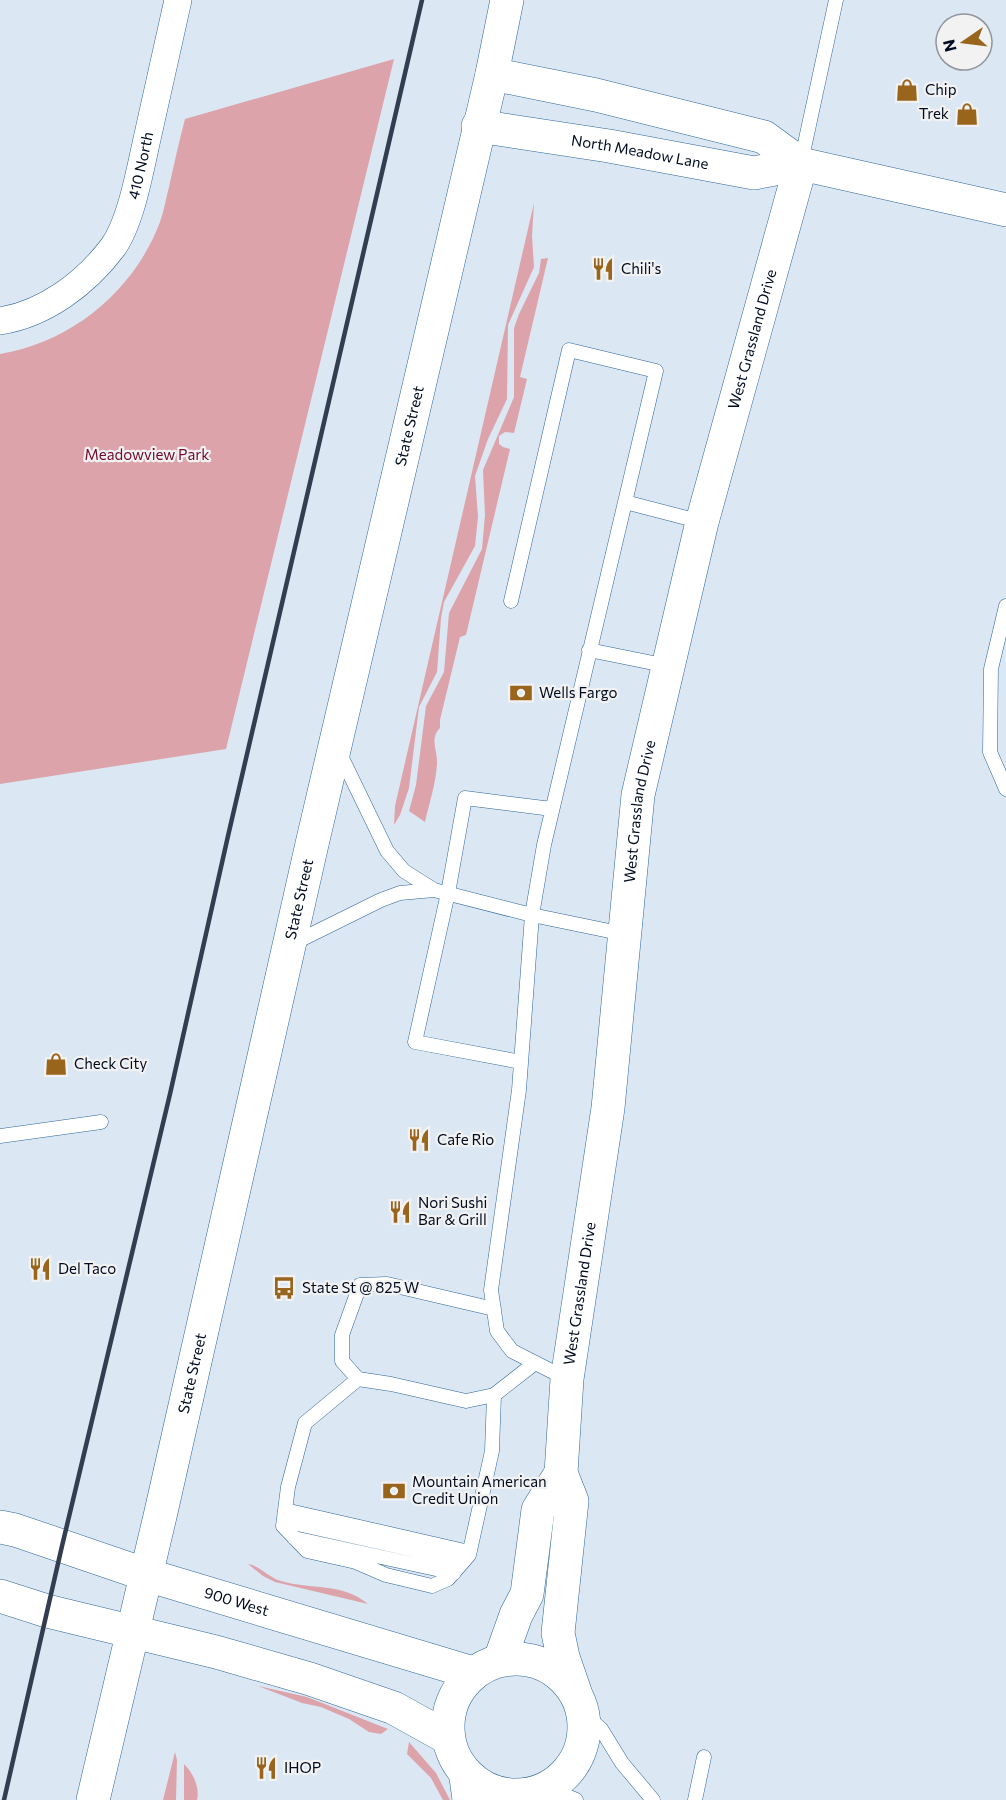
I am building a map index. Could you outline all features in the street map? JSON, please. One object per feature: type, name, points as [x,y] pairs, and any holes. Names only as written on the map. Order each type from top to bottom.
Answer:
[{"type":"street","name":"410 North","points":[[0,321],[53,302],[83,279],[114,246],[130,209],[178,0]]},
{"type":"street","name":"State Street","points":[[93,1800],[223,1247],[289,946],[478,126],[492,74],[507,0]]},
{"type":"street","name":"North Meadow Lane","points":[[492,74],[596,95],[764,137],[801,164],[1006,210]]},
{"type":"street","name":"North Meadow Lane","points":[[478,126],[609,146],[754,173],[801,164]]},
{"type":"street","name":"West Grassland Drive","points":[[579,1702],[563,1657],[558,1633],[572,1501],[561,1473],[567,1379],[608,1108],[638,795],[702,522],[801,164]]},
{"type":"street","name":"West Grassland Drive","points":[[487,1666],[526,1594],[538,1510],[561,1473]]},
{"type":"street","name":"900 West","points":[[0,1527],[15,1530],[147,1575],[487,1666]]},
{"type":"street","points":[[0,1596],[47,1611],[216,1652],[310,1679],[394,1708],[448,1738]]},
{"type":"street","points":[[522,1659],[543,1664],[561,1676],[579,1702],[584,1734],[578,1755],[549,1795],[515,1796],[495,1792],[477,1784],[464,1785],[448,1738],[447,1720],[460,1686],[487,1666],[522,1659]]},
{"type":"lane","points":[[801,164],[836,0]]},
{"type":"lane","points":[[511,601],[569,350],[656,371],[544,845],[532,915],[519,1090],[491,1290],[497,1331],[512,1351],[567,1379]]},
{"type":"lane","points":[[624,502],[702,522]]},
{"type":"lane","points":[[1006,606],[991,669],[990,752],[1006,789]]},
{"type":"lane","points":[[589,650],[668,666]]},
{"type":"lane","points":[[336,746],[387,851],[404,871],[434,890]]},
{"type":"lane","points":[[521,1062],[415,1042],[448,893],[465,798],[552,809]]},
{"type":"lane","points":[[289,946],[381,900],[400,893],[434,890],[532,915],[625,934]]},
{"type":"lane","points":[[0,1136],[101,1122]]},
{"type":"lane","points":[[494,1309],[387,1284],[360,1285],[342,1335],[342,1361],[358,1379],[466,1401],[494,1395],[535,1363]]},
{"type":"lane","points":[[358,1379],[305,1423],[288,1487],[284,1526],[307,1551],[356,1562],[386,1575],[432,1586],[448,1579],[466,1556],[492,1451],[494,1395]]},
{"type":"lane","points":[[285,1516],[466,1556]]},
{"type":"lane","points":[[579,1702],[601,1730],[622,1763],[653,1800]]},
{"type":"lane","points":[[695,1800],[704,1757]]},
{"type":"green space","name":"Meadowview Park","points":[[394,59],[226,749],[0,784],[0,354],[26,348],[52,338],[75,325],[117,291],[134,270],[149,247],[160,222],[185,119]]},
{"type":"green space","points":[[534,203],[532,236],[534,267],[508,325],[507,399],[488,439],[475,476],[478,517],[475,546],[444,602],[437,672],[419,707],[409,788],[400,815],[394,825],[395,806]]},
{"type":"green space","points":[[548,258],[520,377],[527,379],[514,433],[505,432],[499,436],[499,444],[510,449],[466,635],[460,637],[440,728],[435,736],[436,771],[425,822],[409,811],[416,785],[426,706],[444,672],[449,613],[482,549],[485,515],[483,470],[514,397],[514,328],[539,273],[541,259]]},
{"type":"green space","points":[[248,1564],[281,1581],[337,1589],[348,1592],[368,1604],[275,1582]]},
{"type":"green space","points":[[258,1686],[307,1697],[388,1729],[381,1734],[369,1732],[349,1719],[321,1707],[302,1703]]},
{"type":"green space","points":[[409,1742],[436,1773],[450,1800],[443,1800],[431,1778],[407,1754]]},
{"type":"green space","points":[[175,1752],[177,1760],[176,1800],[163,1800]]},
{"type":"green space","points":[[184,1764],[195,1780],[198,1790],[197,1800],[184,1800]]},
{"type":"railway","points":[[4,1800],[170,1094],[422,0]]},
{"type":"place","name":"Chip","points":[[907,90]]},
{"type":"place","name":"Trek","points":[[967,114]]},
{"type":"place","name":"Chili's","points":[[603,269]]},
{"type":"place","name":"Wells Fargo","points":[[521,693]]},
{"type":"place","name":"Check City","points":[[56,1064]]},
{"type":"place","name":"Cafe Rio","points":[[419,1140]]},
{"type":"place","name":"Nori Sushi Bar & Grill","points":[[400,1212]]},
{"type":"place","name":"Del Taco","points":[[40,1269]]},
{"type":"place","name":"State St @ 825 W","points":[[284,1288]]},
{"type":"place","name":"Mountain American Credit Union","points":[[394,1491]]},
{"type":"place","name":"IHOP","points":[[266,1768]]}]
